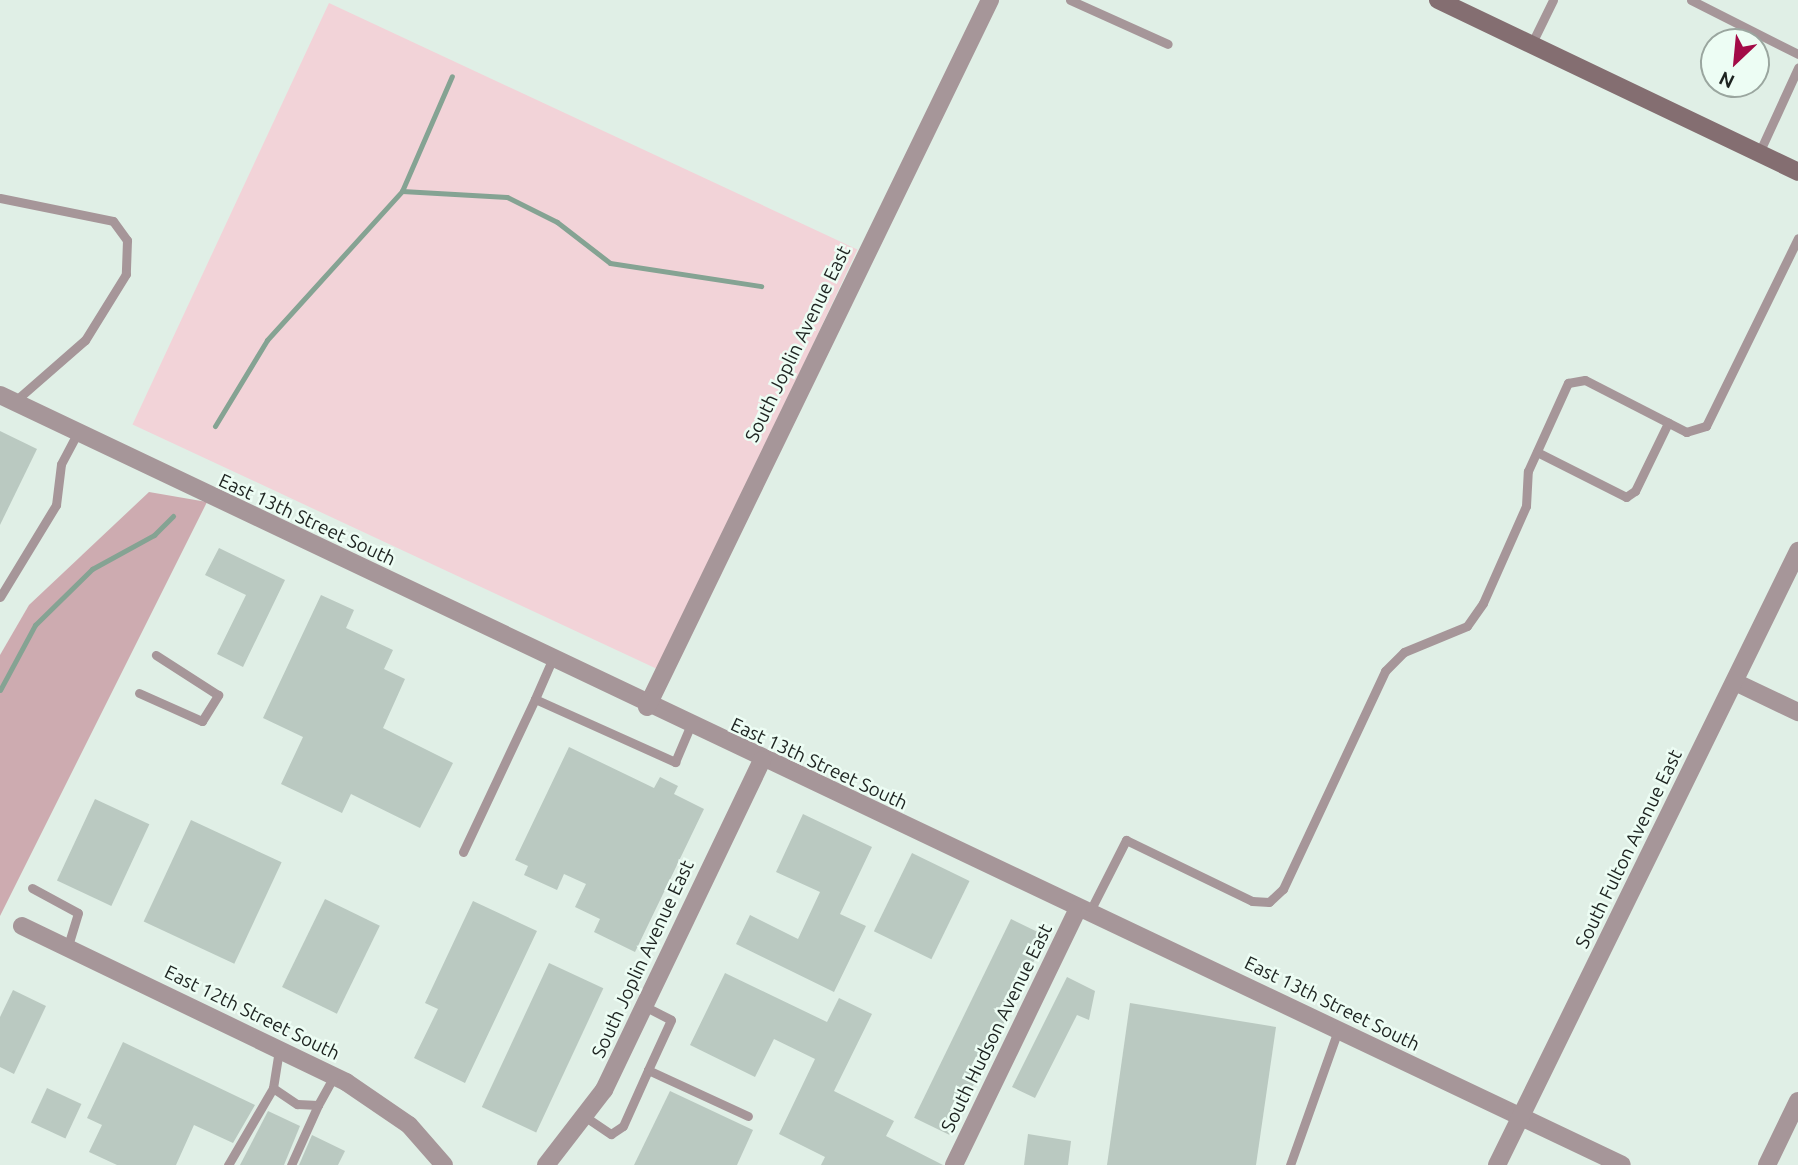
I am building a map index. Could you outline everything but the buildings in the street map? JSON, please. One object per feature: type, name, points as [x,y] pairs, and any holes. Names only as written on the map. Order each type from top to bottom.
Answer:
[{"type":"main road","points":[[1438,0],[1798,172]]},
{"type":"street","name":"South Joplin Avenue East","points":[[647,707],[990,0]]},
{"type":"street","name":"East 13th Street South","points":[[7,398],[647,707],[1622,1165]]},
{"type":"street","name":"South Fulton Avenue East","points":[[1497,1165],[1798,551]]},
{"type":"street","points":[[1735,682],[1798,712]]},
{"type":"street","name":"South Joplin Avenue East","points":[[546,1165],[587,1118],[762,760]]},
{"type":"street","name":"South Hudson Avenue East","points":[[954,1165],[1083,911]]},
{"type":"street","name":"East 12th Street South","points":[[22,926],[334,1076],[409,1125],[444,1165]]},
{"type":"street","points":[[1767,1165],[1798,1101]]},
{"type":"lane","points":[[1070,0],[1168,44]]},
{"type":"lane","points":[[1531,45],[1553,0]]},
{"type":"lane","points":[[1690,0],[1798,54]]},
{"type":"lane","points":[[1759,153],[1798,70]]},
{"type":"lane","points":[[0,198],[113,221],[127,240],[126,274],[85,341],[7,398]]},
{"type":"lane","points":[[1083,911],[1126,840],[1252,901],[1269,902],[1283,889],[1385,671],[1404,652],[1467,626],[1483,603],[1527,506],[1528,471],[1569,383],[1585,380],[1686,432],[1706,426],[1798,238]]},
{"type":"lane","points":[[1536,452],[1626,497],[1668,423]]},
{"type":"lane","points":[[0,597],[56,505],[61,464],[77,433]]},
{"type":"lane","points":[[139,693],[202,722],[218,695],[156,655]]},
{"type":"lane","points":[[463,852],[552,660]]},
{"type":"lane","points":[[535,699],[675,762],[690,727]]},
{"type":"lane","points":[[32,888],[78,913],[67,948]]},
{"type":"lane","points":[[587,1118],[611,1134],[624,1126],[671,1020],[642,1005]]},
{"type":"lane","points":[[1290,1165],[1338,1030]]},
{"type":"lane","points":[[228,1165],[273,1088],[279,1050]]},
{"type":"lane","points":[[648,1070],[748,1116]]},
{"type":"lane","points":[[291,1165],[334,1076]]},
{"type":"lane","points":[[273,1088],[304,1107],[318,1105]]},
{"type":"shaded area","points":[[329,3],[857,249],[661,671],[132,424]]},
{"type":"shaded area","points":[[149,492],[207,502],[0,916],[0,655],[29,605]]},
{"type":"waterway","points":[[215,426],[267,340],[402,191],[452,76]]},
{"type":"waterway","points":[[402,191],[507,197],[557,222],[610,263],[761,286]]},
{"type":"waterway","points":[[0,690],[35,625],[92,569],[154,535],[173,516]]}]
